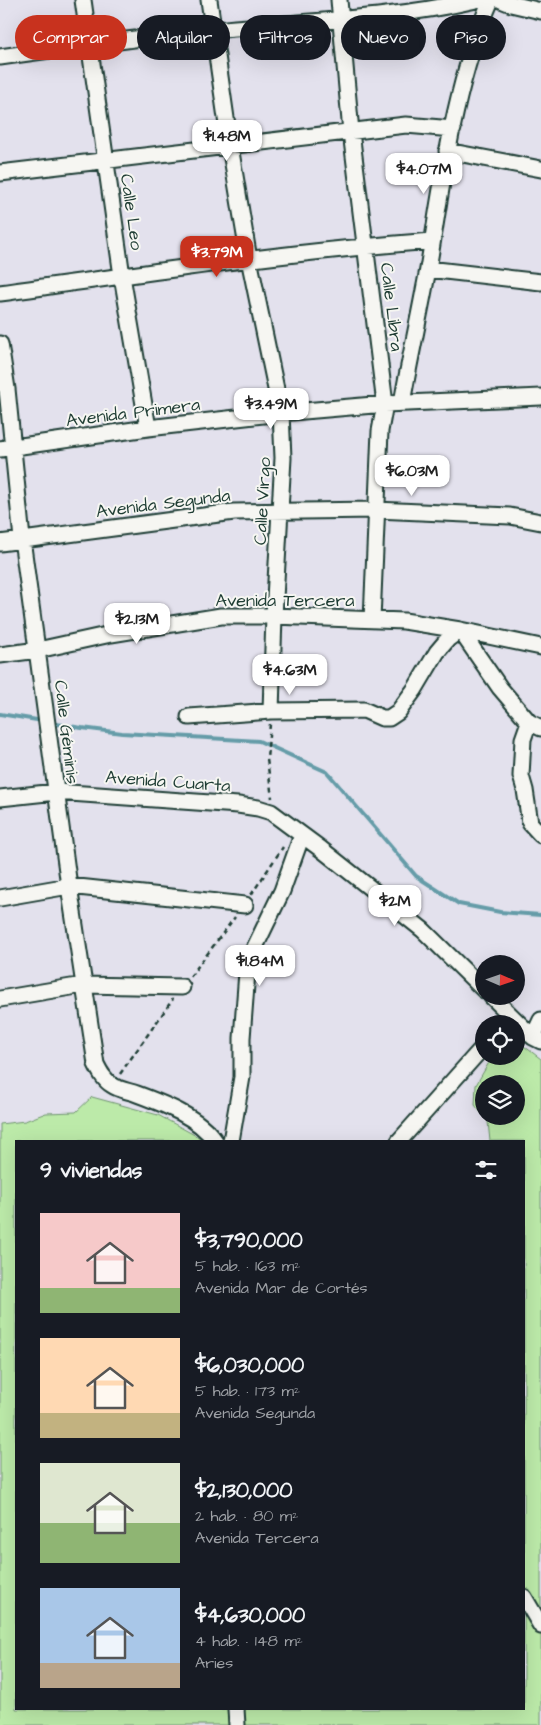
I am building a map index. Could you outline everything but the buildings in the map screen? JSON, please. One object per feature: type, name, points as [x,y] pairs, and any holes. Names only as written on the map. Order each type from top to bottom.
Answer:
[{"type":"street","name":"Calle Leo","points":[[83,0],[85,15]]},
{"type":"street","name":"Calle Virgo","points":[[209,0],[212,15]]},
{"type":"street","name":"Calle Libra","points":[[339,0],[341,20]]},
{"type":"street","points":[[385,15],[438,9],[476,0]]},
{"type":"street","points":[[402,403],[428,269],[447,151],[465,77],[480,26],[491,0]]},
{"type":"street","points":[[501,0],[541,12]]},
{"type":"street","points":[[230,29],[341,20]]},
{"type":"street","points":[[0,56],[15,54]]},
{"type":"street","name":"Calle Leo","points":[[92,60],[122,276],[148,428]]},
{"type":"street","name":"Calle Virgo","points":[[218,60],[249,259],[280,413],[283,458],[274,616],[271,711]]},
{"type":"street","name":"Calle Libra","points":[[345,60],[351,132],[385,404],[380,431],[372,620]]},
{"type":"street","points":[[0,173],[406,125],[453,129]]},
{"type":"street","points":[[447,151],[541,169]]},
{"type":"street","points":[[0,293],[249,259],[365,246],[432,241]]},
{"type":"street","points":[[428,269],[541,282]]},
{"type":"street","name":"Calle Géminis","points":[[0,344],[6,448],[22,539],[38,650],[83,985],[96,1064],[101,1075],[111,1085]]},
{"type":"street","name":"Avenida Primera","points":[[6,448],[148,428],[280,413],[402,403],[541,398]]},
{"type":"street","name":"Avenida Segunda","points":[[0,543],[234,512],[280,510],[376,510],[510,516],[541,522]]},
{"type":"street","name":"Avenida Tercera","points":[[0,655],[38,650],[111,634],[221,616],[404,621],[460,630],[541,647]]},
{"type":"street","points":[[189,718],[271,711],[364,710],[382,718],[389,718],[398,712],[437,652],[448,639],[460,630],[500,688],[535,725],[522,739],[521,776],[530,823],[541,835]]},
{"type":"street","name":"Avenida Cuarta","points":[[0,798],[56,792],[238,805],[271,812],[423,930],[475,981]]},
{"type":"street","points":[[231,1140],[242,1077],[242,1038],[247,972],[254,949],[282,892],[298,832]]},
{"type":"street","points":[[0,898],[69,886],[245,905]]},
{"type":"street","points":[[0,999],[83,985],[182,987]]},
{"type":"street","points":[[541,1020],[537,1039],[541,1054]]},
{"type":"street","points":[[525,1031],[537,1039]]},
{"type":"street","points":[[400,1140],[475,1056]]},
{"type":"street","points":[[111,1085],[170,1108],[192,1120],[211,1134],[214,1140]]},
{"type":"street","points":[[525,1599],[541,1626]]},
{"type":"street","points":[[236,1710],[237,1725]]},
{"type":"path","points":[[270,738],[267,759],[272,796],[271,812]]},
{"type":"path","points":[[111,1085],[298,832]]},
{"type":"green space","points":[[525,1047],[541,1059],[541,1725],[0,1725],[0,1124],[25,1121],[46,1113],[76,1112],[92,1097],[158,1115],[201,1140],[15,1140],[15,1710],[525,1710],[525,1140],[490,1140],[488,1125],[525,1125],[525,1075],[482,1075],[488,1065],[525,1065]]},
{"type":"waterway","points":[[0,714],[43,721]]},
{"type":"waterway","points":[[50,723],[122,733],[259,741],[327,772],[416,876],[459,904],[500,912],[541,915]]}]
